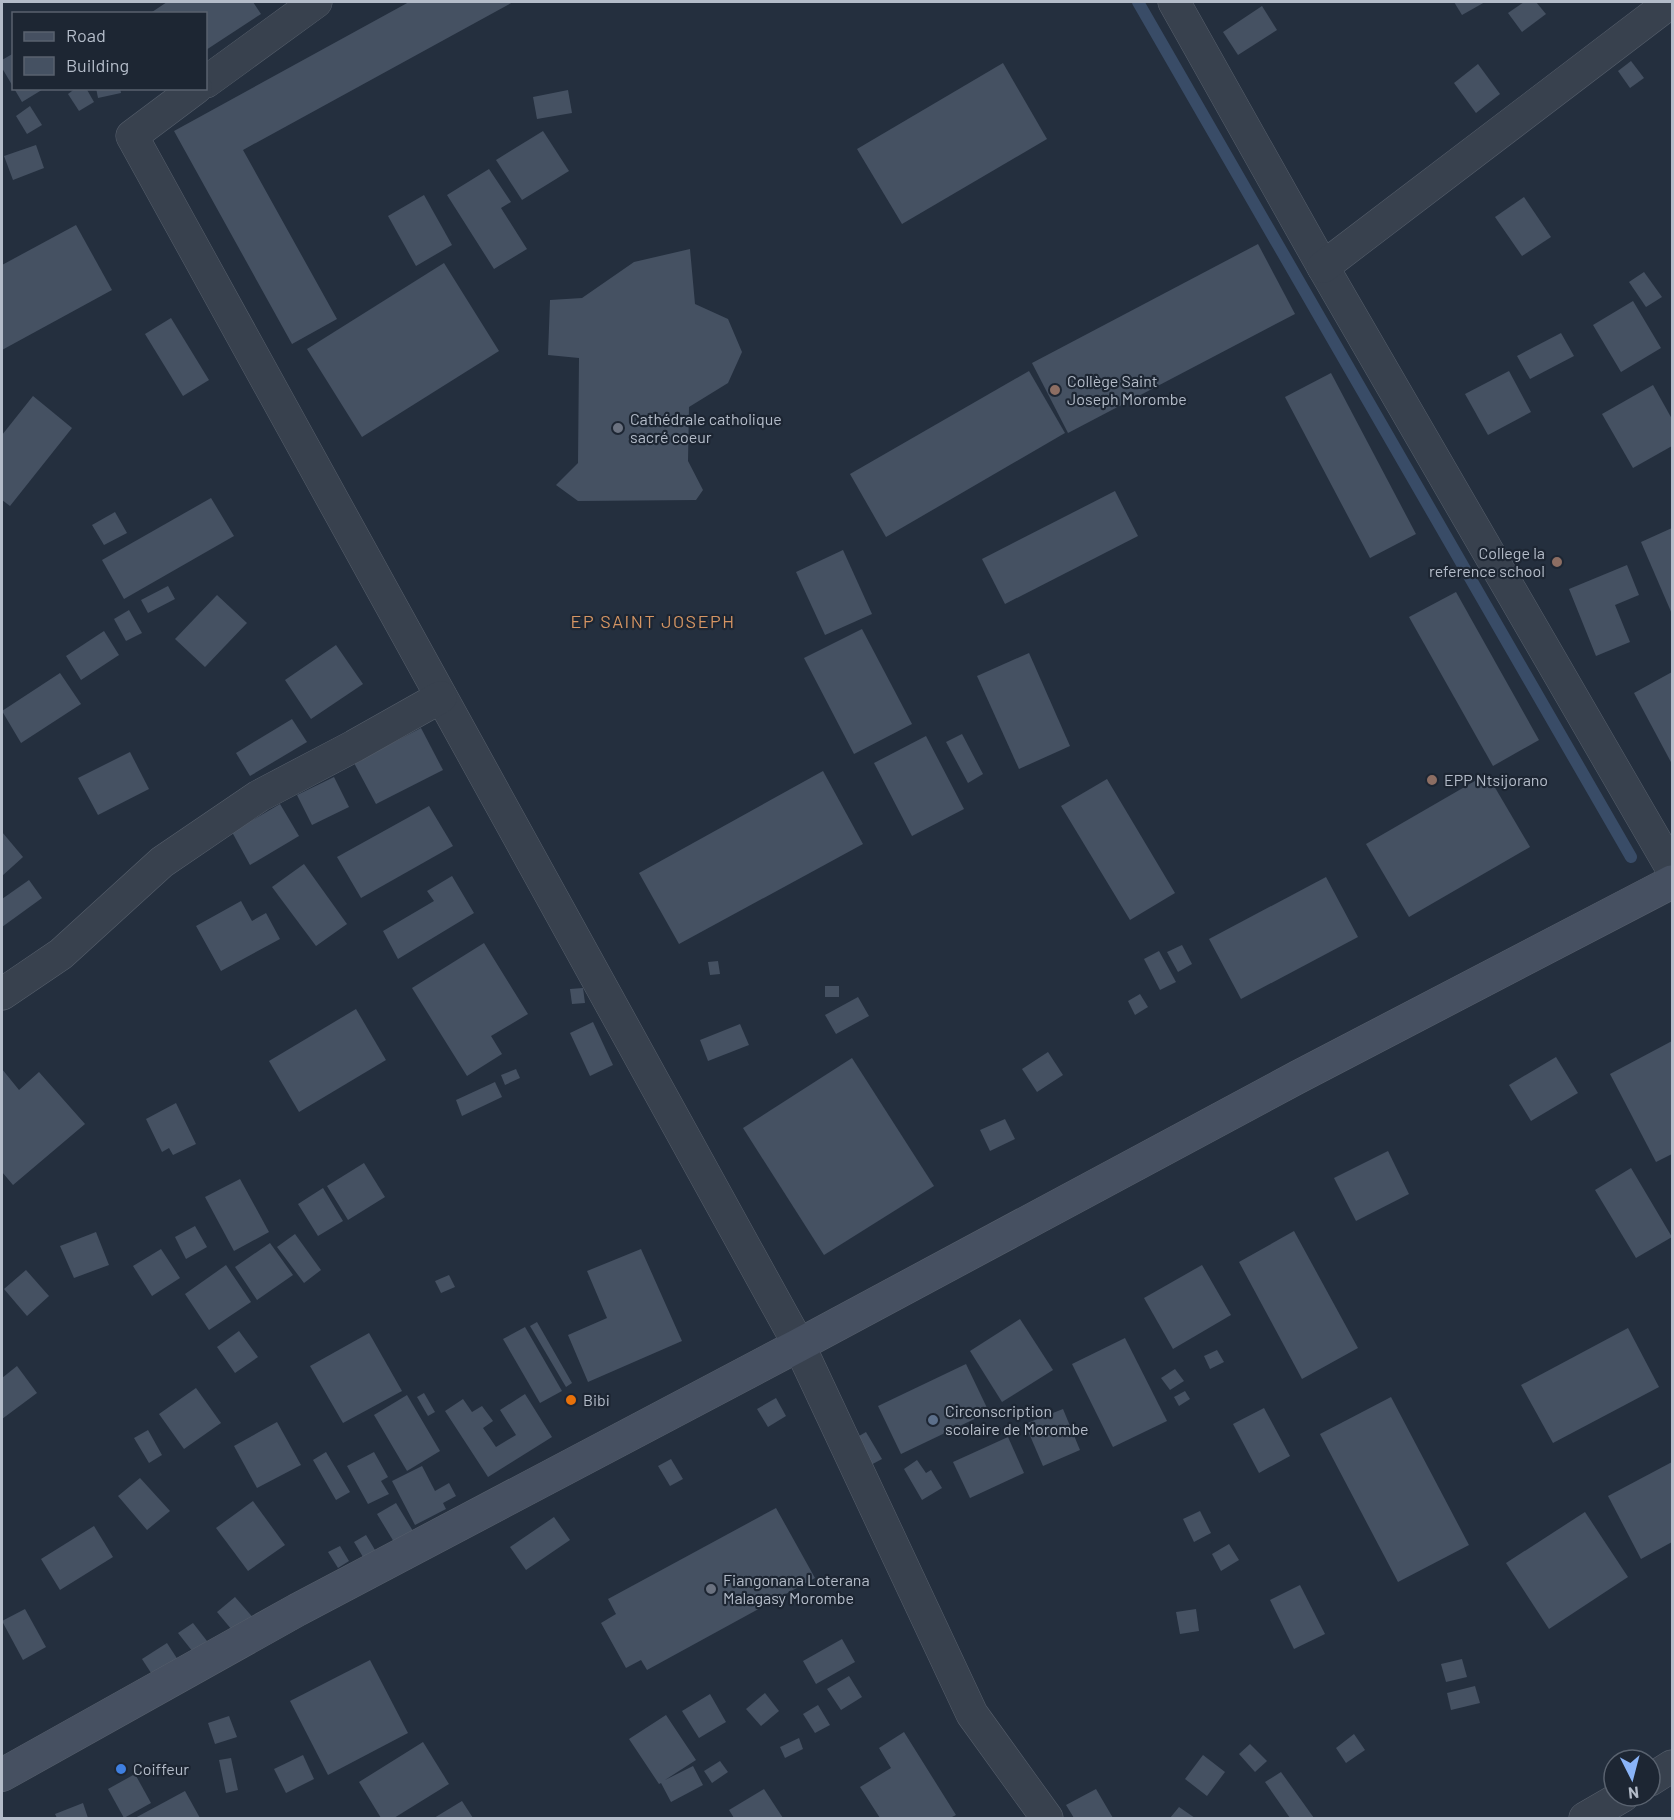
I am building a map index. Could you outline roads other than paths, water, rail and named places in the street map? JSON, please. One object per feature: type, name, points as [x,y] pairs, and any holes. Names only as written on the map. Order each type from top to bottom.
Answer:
[{"type":"street","points":[[207,81],[315,2]]},
{"type":"street","points":[[1174,2],[1323,267],[1672,868]]},
{"type":"street","points":[[1323,267],[1671,2]]},
{"type":"street","points":[[193,90],[132,136],[799,1345],[972,1714],[1047,1818]]},
{"type":"street","points":[[2,994],[61,954],[162,862],[259,796],[441,697]]},
{"type":"street","points":[[2,1775],[297,1610],[1309,1072],[1672,882]]},
{"type":"street","points":[[1585,1818],[1602,1808]]},
{"type":"waterway","points":[[1138,2],[1631,857]]},
{"type":"place","name":"Collège Saint Joseph Morombe","points":[[1055,390]]},
{"type":"place","name":"Cathédrale catholique sacré coeur","points":[[618,428]]},
{"type":"place","name":"College la reference school","points":[[1557,562]]},
{"type":"place","name":"EPP Ntsijorano","points":[[1432,780]]},
{"type":"place","name":"Bibi","points":[[571,1400]]},
{"type":"place","name":"Circonscription scolaire de Morombe","points":[[933,1420]]},
{"type":"place","name":"Fiangonana Loterana Malagasy Morombe","points":[[711,1589]]},
{"type":"place","name":"Coiffeur","points":[[121,1769]]},
{"type":"district","name":"EP SAINT JOSEPH","points":[[653,622]]}]
